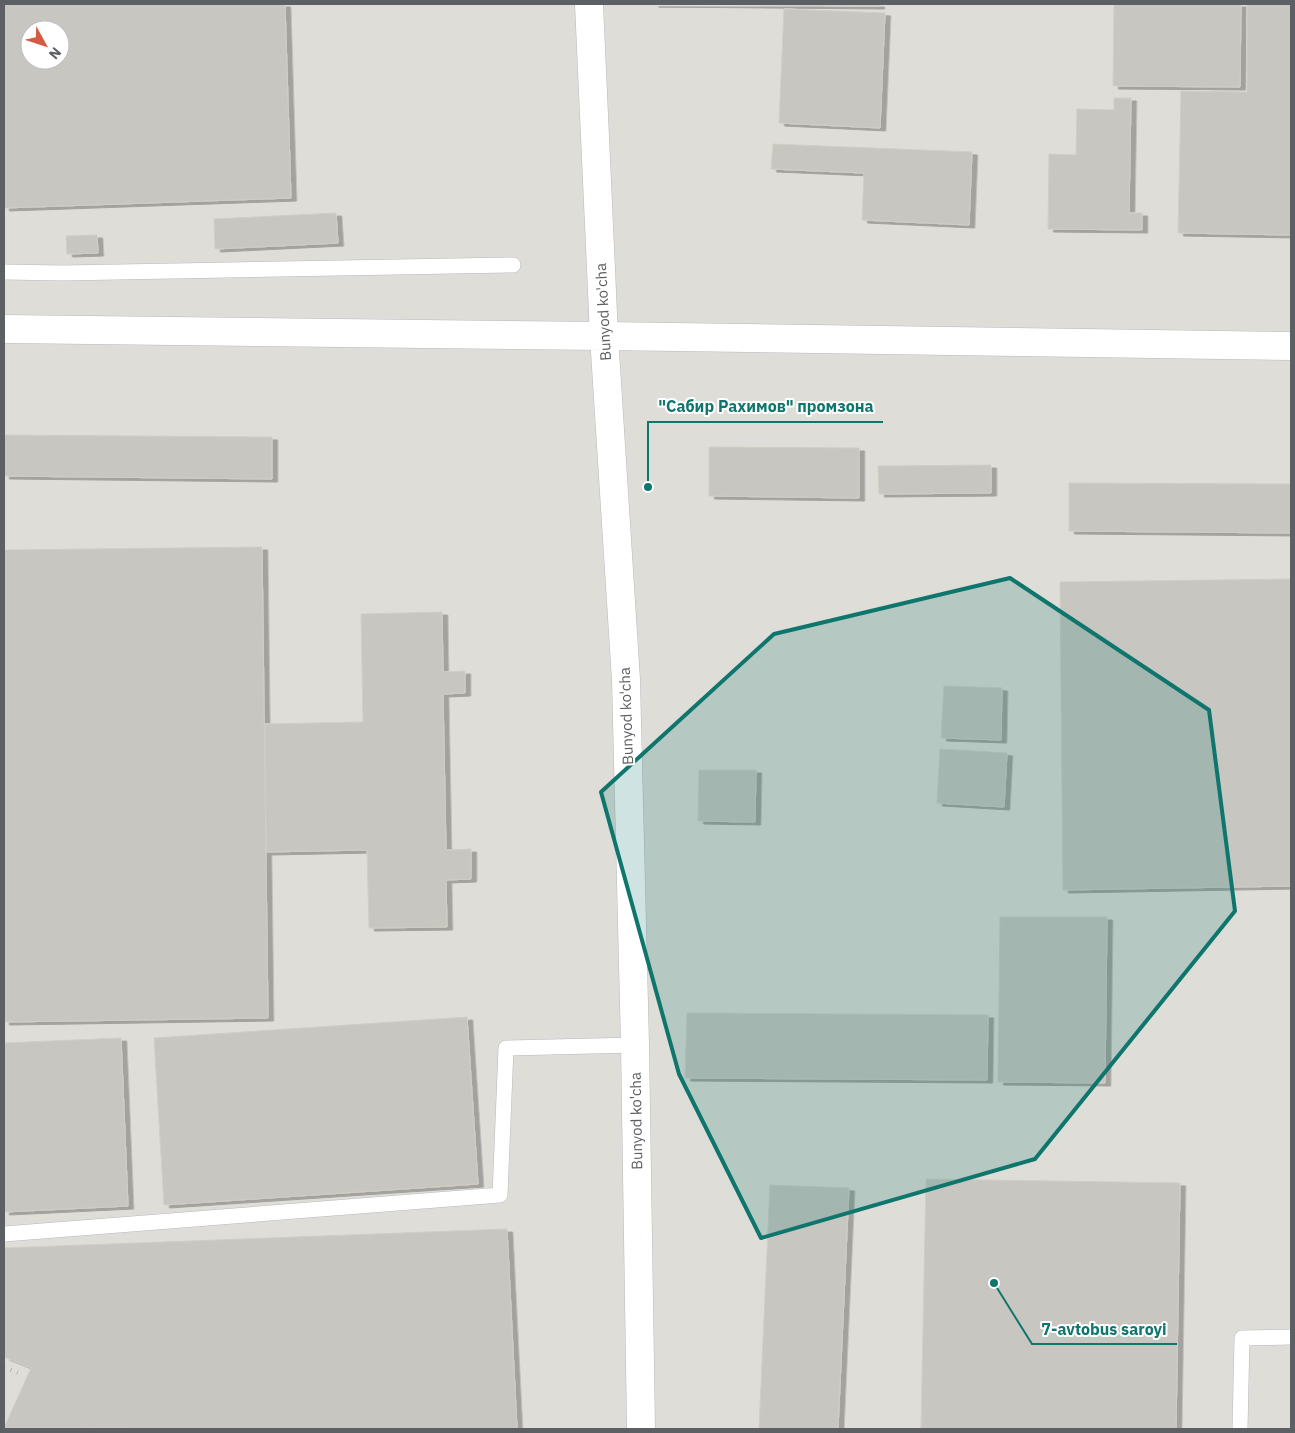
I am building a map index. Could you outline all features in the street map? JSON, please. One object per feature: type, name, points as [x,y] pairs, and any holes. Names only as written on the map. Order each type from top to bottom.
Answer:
[{"type":"street","name":"Bunyod ko'cha","points":[[589,4],[604,336],[626,680],[635,1045],[641,1429]]},
{"type":"street","points":[[4,329],[1291,346]]},
{"type":"lane","points":[[4,272],[63,273],[513,265]]},
{"type":"lane","points":[[4,1234],[500,1195],[506,1048],[635,1045]]},
{"type":"lane","points":[[1240,1429],[1242,1338],[1291,1337]]},
{"type":"highlighted area","points":[[1010,578],[1209,710],[1235,911],[1035,1159],[761,1238],[679,1074],[601,792],[774,634]]},
{"type":"shaded area","points":[[4,4],[1291,4],[1291,1429],[4,1429]]},
{"type":"building","points":[[4,4],[285,4],[291,198],[4,208]]},
{"type":"building","points":[[653,4],[879,4],[879,6]]},
{"type":"building","points":[[1114,4],[1241,4],[1240,87],[1113,86]]},
{"type":"building","points":[[1247,4],[1291,4],[1291,235],[1178,233],[1181,91],[1247,92]]},
{"type":"building","points":[[784,9],[885,13],[880,128],[779,123]]},
{"type":"building","points":[[1114,98],[1131,98],[1129,213],[1142,213],[1142,230],[1048,229],[1049,154],[1076,155],[1077,109],[1114,110]]},
{"type":"building","points":[[773,144],[972,152],[969,225],[862,220],[864,173],[771,169]]},
{"type":"building","points":[[336,213],[338,243],[215,249],[214,219]]},
{"type":"building","points":[[97,235],[98,253],[67,254],[66,236]]},
{"type":"building","points":[[4,435],[272,437],[272,479],[4,476]]},
{"type":"building","points":[[709,447],[859,448],[859,498],[709,496]]},
{"type":"building","points":[[991,465],[991,493],[879,494],[878,466]]},
{"type":"building","points":[[1069,483],[1291,484],[1291,533],[1069,531]]},
{"type":"building","points":[[262,547],[268,1018],[4,1022],[4,550]]},
{"type":"building","points":[[1291,579],[1291,886],[1063,890],[1060,582]]},
{"type":"building","points":[[442,612],[443,672],[465,671],[465,693],[443,694],[446,850],[471,849],[471,879],[446,880],[447,927],[369,928],[367,850],[266,852],[265,724],[363,722],[361,614]]},
{"type":"building","points":[[944,686],[1002,688],[1001,740],[941,738]]},
{"type":"building","points":[[940,749],[1007,753],[1004,807],[937,803]]},
{"type":"building","points":[[699,770],[756,770],[755,822],[698,821]]},
{"type":"building","points":[[1000,917],[1107,917],[1105,1083],[998,1082]]},
{"type":"building","points":[[687,1013],[988,1015],[987,1080],[685,1078]]},
{"type":"building","points":[[467,1017],[478,1184],[164,1205],[154,1038]]},
{"type":"building","points":[[121,1038],[128,1206],[4,1212],[4,1043]]},
{"type":"building","points":[[926,1179],[1180,1183],[1176,1429],[921,1429]]},
{"type":"building","points":[[770,1185],[849,1188],[838,1429],[759,1429]]},
{"type":"building","points":[[507,1229],[517,1429],[4,1428],[31,1368],[4,1357],[4,1248]]},
{"type":"railway","points":[[4,1367],[21,1374]]},
{"type":"place","name":"\"Сабир Рахимов\" промзона","points":[[648,487]]},
{"type":"place","name":"7-avtobus saroyi","points":[[994,1283]]}]
